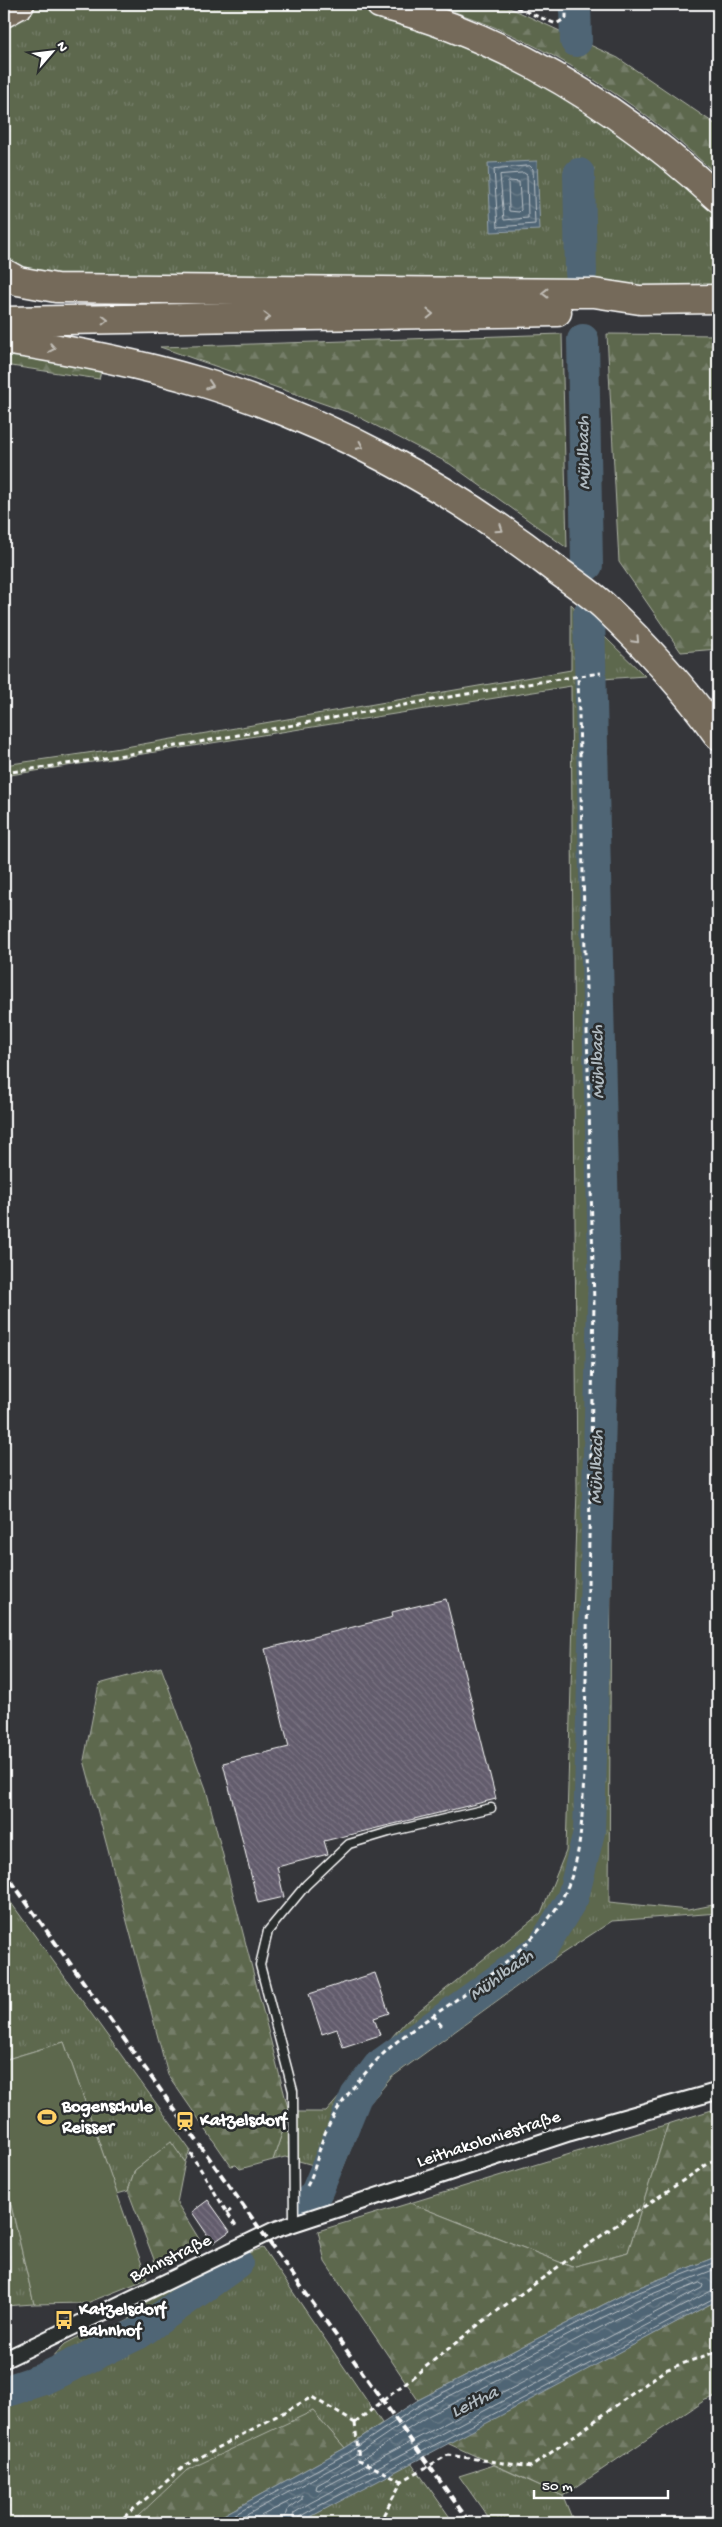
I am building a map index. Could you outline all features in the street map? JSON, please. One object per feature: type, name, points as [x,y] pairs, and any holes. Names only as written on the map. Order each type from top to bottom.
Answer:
[{"type":"highway","points":[[4,13],[20,4]]},
{"type":"highway","points":[[380,4],[461,31],[511,54],[574,88],[641,132],[682,164],[718,198]]},
{"type":"highway","points":[[4,273],[18,281],[56,288],[594,294],[640,300],[718,299]]},
{"type":"highway","points":[[4,304],[462,293]]},
{"type":"highway","points":[[4,321],[594,311],[640,300]]},
{"type":"highway","points":[[4,340],[102,357],[182,377],[251,399],[311,423],[423,479],[526,547],[603,605],[666,671],[718,735]]},
{"type":"street","name":"Leithakoloniestraße","points":[[274,2230],[569,2133],[718,2091]]},
{"type":"street","name":"Bahnstraße","points":[[4,2360],[274,2230]]},
{"type":"lane","points":[[294,2224],[293,2091],[260,1965],[268,1930],[306,1885],[349,1844],[389,1832],[491,1808]]},
{"type":"path","points":[[508,4],[556,24],[566,18],[566,4]]},
{"type":"path","points":[[4,773],[62,765],[599,674]]},
{"type":"path","points":[[294,2208],[311,2178],[326,2132],[344,2098],[380,2057],[409,2031],[434,2016],[506,1960],[544,1925],[567,1888],[580,1840],[584,1773],[594,1304],[580,676]]},
{"type":"path","points":[[434,2016],[444,2029]]},
{"type":"path","points":[[192,2153],[191,2155],[212,2185],[217,2198],[247,2242]]},
{"type":"path","points":[[354,2423],[482,2322],[609,2230],[718,2157]]},
{"type":"path","points":[[227,2213],[233,2208]]},
{"type":"path","points":[[379,2523],[402,2481],[448,2455],[531,2467],[665,2370],[718,2351]]},
{"type":"path","points":[[116,2523],[186,2465],[312,2397],[354,2423]]},
{"type":"path","points":[[354,2423],[359,2460],[402,2481]]},
{"type":"green space","points":[[20,4],[380,4],[511,53],[718,198],[718,299],[4,273],[4,13]]},
{"type":"green space","points":[[434,4],[499,4],[618,58],[718,126],[718,176],[671,135],[594,80],[512,35]]},
{"type":"green space","points":[[562,334],[567,548],[450,464],[353,414],[160,347]]},
{"type":"green space","points":[[607,334],[718,335],[718,649],[681,652],[619,562]]},
{"type":"green space","points":[[4,349],[102,367],[99,379],[4,365]]},
{"type":"green space","points":[[571,604],[645,676],[603,679],[612,1380],[609,1902],[688,1910],[718,1904],[718,1913],[612,1921],[560,1955],[392,2077],[368,2105],[341,2173],[285,2157],[273,2160],[289,2112],[326,2112],[406,2021],[541,1913],[566,1851],[577,1489],[571,686],[4,776],[4,765],[108,750],[571,670]]},
{"type":"green space","points":[[161,1667],[206,1789],[289,2112],[273,2160],[240,2169],[236,2165],[231,2166],[168,2075],[84,1760],[99,1684]]},
{"type":"green space","points":[[4,1893],[190,2150],[185,2162],[171,2143],[135,2170],[128,2191],[117,2194],[64,2042],[4,2060]]},
{"type":"green space","name":"Bogenschule Reisser","points":[[64,2042],[147,2279],[87,2303],[34,2304],[4,2175],[4,2060]]},
{"type":"green space","points":[[718,2108],[718,2256],[632,2290],[418,2400],[325,2262],[318,2231],[410,2203],[572,2267],[628,2252],[668,2124]]},
{"type":"green space","points":[[668,2124],[628,2252],[572,2267],[410,2203]]},
{"type":"green space","points":[[171,2142],[185,2162],[177,2203],[204,2247],[158,2270],[128,2191],[135,2170]]},
{"type":"green space","points":[[4,2175],[34,2304],[4,2306]]},
{"type":"green space","points":[[263,2248],[382,2423],[345,2448],[313,2411],[137,2517],[134,2523],[4,2523],[4,2378],[48,2362],[65,2344],[80,2336],[102,2334],[129,2320],[139,2306],[230,2259]]},
{"type":"green space","points":[[718,2300],[718,2396],[705,2400],[563,2496],[447,2443]]},
{"type":"green space","points":[[313,2411],[345,2448],[209,2523],[134,2523],[137,2517],[187,2470]]},
{"type":"green space","points":[[411,2462],[454,2523],[299,2523]]},
{"type":"green space","points":[[494,2465],[563,2496],[574,2523],[492,2523],[459,2476]]},
{"type":"water","points":[[537,161],[540,230],[491,232],[488,163]]},
{"type":"water","name":"Leitha","points":[[718,2256],[718,2300],[299,2523],[209,2523],[345,2448],[418,2400],[632,2290]]},
{"type":"building","points":[[446,1599],[496,1799],[324,1841],[328,1854],[277,1867],[284,1897],[258,1903],[223,1763],[289,1747],[265,1649],[393,1617],[392,1612]]},
{"type":"building","points":[[375,1973],[389,2013],[374,2018],[380,2035],[343,2047],[337,2029],[322,2034],[309,1994]]},
{"type":"building","points":[[208,2200],[230,2231],[213,2243],[192,2212]]},
{"type":"waterway","name":"Mühlbach","points":[[575,4],[576,41]]},
{"type":"waterway","name":"Mühlbach","points":[[579,174],[581,273]]},
{"type":"waterway","name":"Mühlbach","points":[[583,340],[587,565]]},
{"type":"waterway","name":"Mühlbach","points":[[305,2208],[317,2191],[356,2096],[379,2066],[542,1948],[573,1897],[589,1832],[604,1263],[589,614]]},
{"type":"waterway","name":"Mühlbach","points":[[4,2392],[43,2379],[139,2333],[237,2263]]},
{"type":"railway","points":[[4,1871],[470,2523]]},
{"type":"place","name":"Bogenschule Reisser","points":[[47,2117]]},
{"type":"place","name":"Katzelsdorf","points":[[185,2121]]},
{"type":"place","name":"Katzelsdorf Bahnhof","points":[[64,2320]]}]
